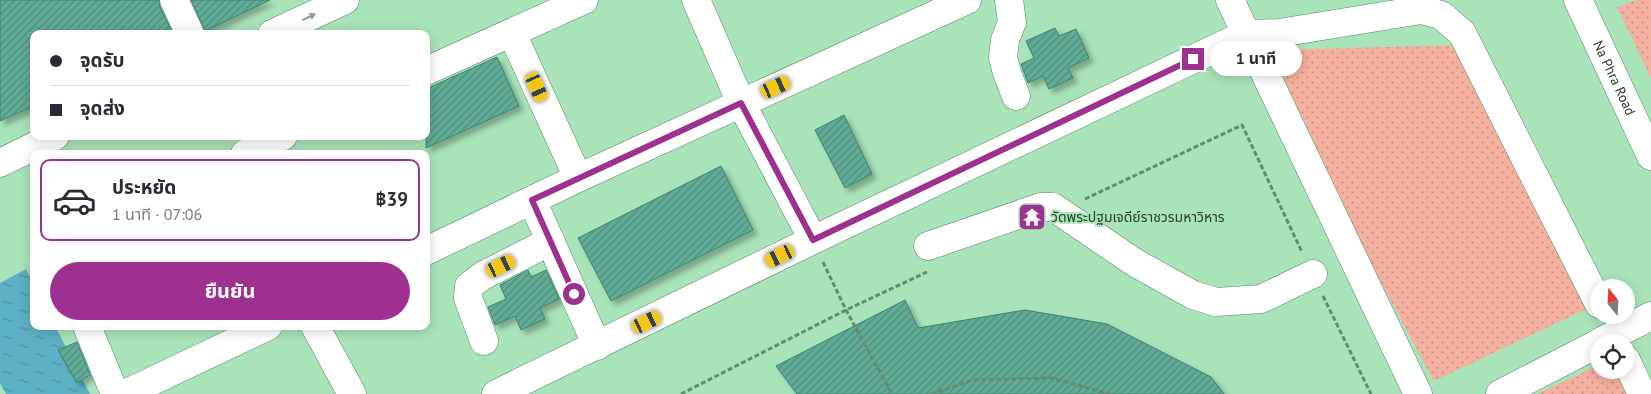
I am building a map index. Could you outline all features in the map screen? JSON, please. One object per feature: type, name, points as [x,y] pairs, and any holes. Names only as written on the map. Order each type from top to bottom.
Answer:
[{"type":"main road","points":[[174,0],[188,30]]},
{"type":"main road","points":[[280,30],[344,0]]},
{"type":"main road","points":[[430,69],[584,0]]},
{"type":"main road","points":[[696,0],[741,103],[813,240]]},
{"type":"main road","points":[[430,249],[578,178],[967,0]]},
{"type":"main road","points":[[1009,0],[1012,22],[1005,40],[1004,57],[1007,73],[1016,96]]},
{"type":"main road","points":[[1230,0],[1418,394]]},
{"type":"main road","name":"Na Phra Road","points":[[1578,0],[1651,156]]},
{"type":"main road","points":[[496,394],[813,240],[1246,34],[1279,33],[1419,5],[1441,16],[1462,33],[1590,286]]},
{"type":"main road","points":[[512,33],[578,178]]},
{"type":"main road","points":[[0,163],[47,140]]},
{"type":"main road","points":[[253,150],[275,140]]},
{"type":"main road","points":[[532,200],[597,346]]},
{"type":"main road","points":[[932,257],[1041,207],[1053,207],[1134,262],[1171,284],[1193,295],[1216,302],[1261,299],[1313,274]]},
{"type":"main road","points":[[484,341],[468,298],[469,286],[484,275],[551,241]]},
{"type":"main road","points":[[1611,334],[1651,316]]},
{"type":"main road","points":[[89,330],[115,394]]},
{"type":"main road","points":[[125,394],[260,330]]},
{"type":"main road","points":[[317,330],[352,394]]},
{"type":"main road","points":[[1500,394],[1590,345]]},
{"type":"main road","points":[[1635,379],[1642,394]]},
{"type":"path","points":[[1059,211],[1242,126],[1371,394]]},
{"type":"path","points":[[813,240],[846,310],[892,394]]},
{"type":"path","points":[[682,394],[846,310],[932,257]]},
{"type":"path","points":[[931,394],[973,380],[1052,378],[1110,394]]},
{"type":"shaded area","points":[[1637,0],[1651,0],[1651,78],[1617,7]]},
{"type":"shaded area","points":[[1459,45],[1590,300],[1590,307],[1434,381],[1317,164],[1274,50]]},
{"type":"shaded area","points":[[1590,369],[1590,379],[1624,379],[1632,394],[1537,394]]},
{"type":"water","points":[[26,269],[30,276],[30,330],[57,330],[90,394],[6,394],[0,383],[0,283]]},
{"type":"building","points":[[0,0],[159,0],[160,7],[171,30],[30,30],[30,108],[0,121]]},
{"type":"building","points":[[191,0],[270,0],[207,30],[205,30]]},
{"type":"building","points":[[1055,28],[1059,36],[1076,29],[1089,58],[1068,68],[1073,78],[1049,89],[1043,76],[1028,83],[1021,64],[1034,58],[1026,41]]},
{"type":"building","points":[[497,57],[519,106],[426,148],[426,140],[430,140],[430,87]]},
{"type":"building","points":[[844,115],[872,174],[845,188],[815,130]]},
{"type":"building","points":[[721,166],[753,230],[611,301],[578,238]]},
{"type":"building","points":[[528,270],[531,277],[546,270],[559,299],[540,308],[545,319],[521,330],[515,316],[495,325],[488,307],[506,299],[500,285]]},
{"type":"building","points":[[905,300],[918,328],[1025,310],[1107,324],[1211,377],[1224,394],[797,394],[776,366]]},
{"type":"building","points":[[77,342],[90,375],[77,383],[58,350]]},
{"type":"place","name":"วัดพระปฐมเจดีย์ราชวรมหาวิหาร","points":[[1032,217]]},
{"type":"route","points":[[574,294],[532,200],[741,103],[813,240],[1193,59]]}]
